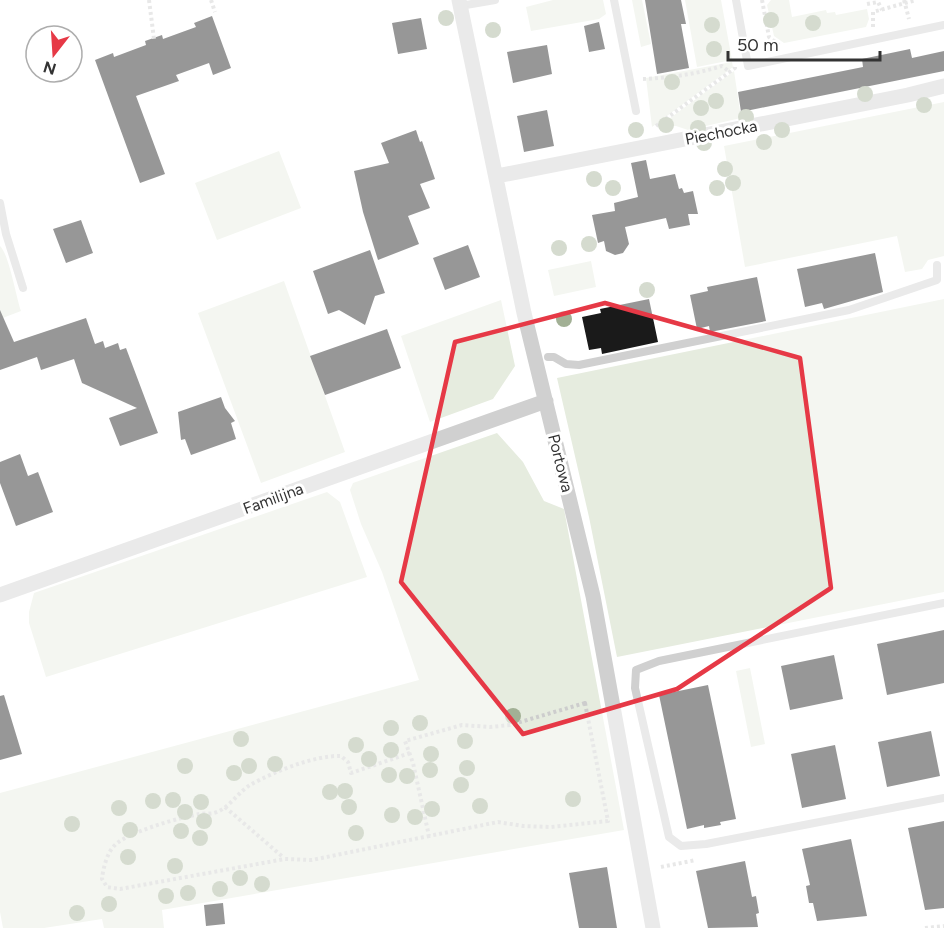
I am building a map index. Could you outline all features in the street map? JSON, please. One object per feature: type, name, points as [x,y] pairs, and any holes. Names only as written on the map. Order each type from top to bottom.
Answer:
[{"type":"street","name":"Portowa","points":[[460,3],[524,313],[593,596],[653,928]]},
{"type":"street","name":"Piechocka","points":[[497,176],[944,86]]},
{"type":"street","name":"Familijna","points":[[0,595],[546,401]]},
{"type":"lane","points":[[460,3],[495,0]]},
{"type":"lane","points":[[614,0],[636,111]]},
{"type":"lane","points":[[736,0],[748,66],[944,25]]},
{"type":"lane","points":[[0,203],[3,236],[23,288]]},
{"type":"lane","points":[[548,357],[554,357],[567,364],[579,364],[849,310],[937,280],[937,265]]},
{"type":"lane","points":[[944,603],[658,661],[636,670],[635,688],[669,837],[681,846],[706,844],[944,798]]},
{"type":"path","points":[[149,0],[154,39]]},
{"type":"path","points":[[211,0],[215,12]]},
{"type":"path","points":[[762,0],[769,37],[780,47]]},
{"type":"path","points":[[873,28],[873,12],[916,0]]},
{"type":"path","points":[[867,4],[878,2],[882,10]]},
{"type":"path","points":[[905,2],[911,32]]},
{"type":"path","points":[[657,144],[652,132],[658,124],[735,68],[736,63]]},
{"type":"path","points":[[643,79],[667,78],[722,66],[729,72]]},
{"type":"path","points":[[410,753],[351,773],[348,762],[341,756],[327,757],[292,767],[250,785],[225,807],[213,813],[201,814],[137,832],[119,842],[112,849],[102,873],[104,885],[112,889],[120,889],[285,859],[312,860],[498,822],[551,827],[608,821],[585,703],[510,725],[490,727],[462,724],[405,741],[410,753],[429,836]]},
{"type":"path","points":[[225,807],[285,859]]},
{"type":"path","points":[[925,928],[944,926]]},
{"type":"highlighted area","points":[[605,303],[800,358],[831,588],[677,689],[523,734],[401,582],[455,342]]},
{"type":"shaded area","points":[[553,0],[603,0],[606,14],[599,19],[531,31],[526,7]]},
{"type":"shaded area","points":[[632,0],[642,0],[651,44],[641,47]]},
{"type":"shaded area","points":[[685,0],[721,0],[732,60],[697,67]]},
{"type":"shaded area","points":[[771,0],[789,0],[792,17],[826,10],[827,13],[835,12],[836,15],[867,9],[869,19],[866,27],[784,43],[774,36],[767,5]]},
{"type":"shaded area","points":[[732,62],[733,67],[652,127],[646,78]]},
{"type":"shaded area","points":[[734,71],[741,118],[688,130],[676,126],[658,127]]},
{"type":"shaded area","points":[[944,102],[944,256],[928,260],[922,269],[905,272],[897,236],[745,267],[724,146]]},
{"type":"shaded area","points":[[279,151],[301,208],[217,240],[195,183]]},
{"type":"shaded area","points":[[0,246],[9,266],[21,311],[0,319]]},
{"type":"shaded area","points":[[591,261],[596,287],[554,296],[548,270]]},
{"type":"shaded area","points":[[284,281],[345,452],[261,483],[198,313]]},
{"type":"shaded area","points":[[944,299],[944,592],[617,657],[589,517],[557,378]]},
{"type":"shaded area","points":[[501,300],[515,366],[493,399],[430,422],[401,336]]},
{"type":"shaded area","points":[[497,433],[523,462],[544,501],[564,509],[624,830],[162,910],[164,928],[104,928],[102,919],[44,928],[3,928],[0,912],[0,793],[419,680],[382,572],[361,524],[350,490],[353,483]]},
{"type":"shaded area","points":[[327,492],[340,502],[367,577],[46,677],[29,623],[29,612],[34,593]]},
{"type":"shaded area","points":[[750,668],[765,744],[751,747],[736,671]]},
{"type":"building","points":[[645,0],[681,0],[686,24],[681,24],[689,68],[657,74]]},
{"type":"building","points":[[212,16],[231,68],[213,75],[209,63],[176,75],[179,81],[136,96],[165,174],[140,183],[95,60],[113,53],[114,57],[146,45],[145,41],[162,35],[163,39],[196,27],[194,23]]},
{"type":"building","points":[[421,18],[427,49],[398,54],[392,23]]},
{"type":"building","points":[[599,22],[605,49],[589,52],[584,26]]},
{"type":"building","points":[[547,45],[552,74],[513,83],[507,52]]},
{"type":"building","points":[[910,49],[912,58],[944,51],[944,71],[741,112],[738,92],[863,67],[862,59]]},
{"type":"building","points":[[547,110],[554,146],[524,152],[517,116]]},
{"type":"building","points":[[416,130],[435,179],[420,184],[430,208],[408,216],[419,244],[378,260],[363,212],[354,171],[389,163],[381,143]]},
{"type":"building","points":[[646,160],[650,179],[675,174],[679,189],[682,188],[684,193],[693,191],[698,214],[688,214],[690,225],[669,229],[666,218],[625,227],[629,244],[623,253],[615,255],[606,251],[604,241],[598,243],[592,215],[615,211],[614,203],[638,197],[631,163]]},
{"type":"building","points":[[81,220],[93,253],[66,263],[53,229]]},
{"type":"building","points":[[468,245],[480,277],[445,290],[433,258]]},
{"type":"building","points":[[370,250],[385,293],[375,296],[365,325],[339,310],[328,314],[313,271]]},
{"type":"building","points":[[875,253],[883,292],[824,309],[822,303],[805,307],[797,269]]},
{"type":"building","points":[[757,277],[766,321],[710,332],[709,326],[697,329],[690,295],[708,291],[707,287]]},
{"type":"building","points":[[649,299],[658,342],[602,354],[601,348],[589,350],[582,317],[601,313],[600,309]]},
{"type":"building","points":[[0,310],[14,342],[86,318],[95,344],[103,341],[105,348],[118,343],[120,350],[126,348],[158,433],[120,446],[109,418],[137,408],[82,383],[74,359],[41,370],[37,357],[0,370]]},
{"type":"building","points":[[387,329],[401,368],[325,395],[310,356]]},
{"type":"building","points":[[221,397],[225,408],[235,421],[231,423],[236,439],[191,455],[185,439],[181,440],[178,412]]},
{"type":"building","points":[[20,454],[28,476],[38,472],[53,512],[16,526],[0,483],[0,462]]},
{"type":"building","points":[[944,630],[944,683],[887,695],[877,644]]},
{"type":"building","points":[[834,655],[843,699],[790,710],[781,666]]},
{"type":"building","points":[[708,685],[736,819],[720,822],[721,825],[704,828],[704,825],[687,829],[659,695]]},
{"type":"building","points":[[4,695],[22,754],[0,760],[0,696]]},
{"type":"building","points":[[931,731],[940,776],[887,787],[878,742]]},
{"type":"building","points":[[835,745],[846,799],[802,808],[791,754]]},
{"type":"building","points":[[944,821],[944,908],[925,910],[908,828]]},
{"type":"building","points":[[851,839],[867,916],[817,921],[813,903],[809,903],[806,886],[810,885],[802,849]]},
{"type":"building","points":[[745,861],[752,897],[756,896],[759,913],[756,914],[758,927],[708,928],[696,871]]},
{"type":"building","points":[[607,867],[617,928],[579,928],[569,873]]},
{"type":"building","points":[[223,903],[225,924],[206,926],[204,905]]}]
